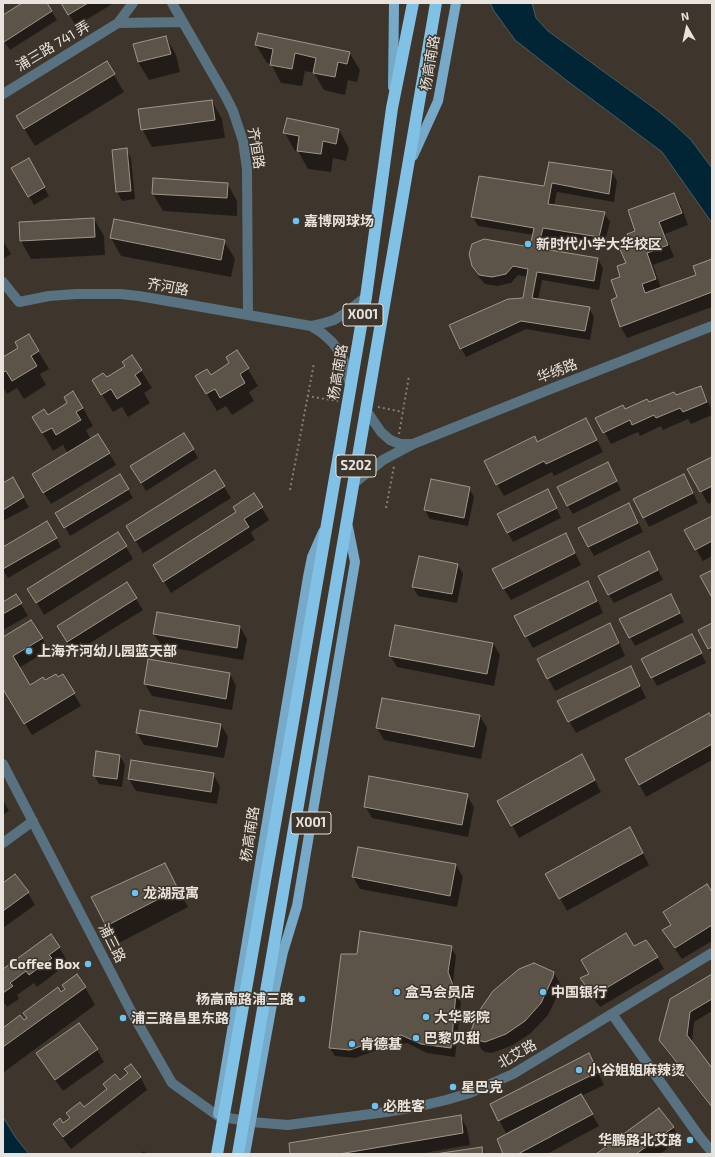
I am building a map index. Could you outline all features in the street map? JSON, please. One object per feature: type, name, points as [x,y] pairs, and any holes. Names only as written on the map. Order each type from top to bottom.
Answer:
[{"type":"highway","name":"杨高南路","points":[[217,1154],[366,297],[392,108],[413,3]]},
{"type":"highway","name":"杨高南路","points":[[238,1154],[436,3]]},
{"type":"main road","name":"杨高南路","points":[[392,108],[394,3]]},
{"type":"main road","name":"杨高南路","points":[[407,169],[438,101],[456,3]]},
{"type":"main road","name":"杨高南路","points":[[211,1154],[308,577],[312,557],[327,521]]},
{"type":"main road","name":"杨高南路","points":[[246,1154],[274,993],[283,952],[297,906],[355,562],[347,523]]},
{"type":"street","points":[[118,23],[133,3]]},
{"type":"street","name":"齐恒路","points":[[172,3],[234,112],[243,141],[246,169],[248,315]]},
{"type":"street","points":[[118,23],[183,22]]},
{"type":"street","name":"浦三路 741 弄","points":[[3,94],[118,23]]},
{"type":"street","name":"齐河路","points":[[3,282],[19,302],[49,296],[76,294],[120,294],[310,326],[322,333],[338,350],[344,361],[350,387]]},
{"type":"street","name":"齐河路","points":[[310,326],[334,320],[366,297]]},
{"type":"street","name":"华绣路","points":[[354,484],[383,460],[413,444],[712,326]]},
{"type":"street","name":"华绣路","points":[[366,410],[380,432],[390,440],[400,444],[413,444]]},
{"type":"street","name":"浦三路","points":[[3,764],[132,1013],[172,1083],[218,1116]]},
{"type":"street","points":[[3,843],[33,821]]},
{"type":"street","name":"北艾路","points":[[218,1116],[251,1122],[288,1125],[386,1112],[446,1100],[476,1090],[513,1074],[712,953]]},
{"type":"street","points":[[612,1014],[712,1152]]},
{"type":"path","points":[[290,490],[314,363]]},
{"type":"path","points":[[403,412],[409,376]]},
{"type":"water","points":[[490,3],[532,3],[536,18],[548,31],[658,111],[691,140],[712,168],[712,223],[662,152],[515,40]]},
{"type":"water","points":[[3,1117],[16,1138],[29,1154],[3,1154]]},
{"type":"building","points":[[22,3],[47,3],[52,11],[4,42],[3,15]]},
{"type":"building","points":[[61,3],[88,3],[68,15]]},
{"type":"building","points":[[258,33],[350,52],[347,64],[338,62],[335,77],[313,73],[316,58],[295,53],[292,69],[270,65],[273,49],[255,45]]},
{"type":"building","points":[[166,36],[171,54],[138,62],[133,44]]},
{"type":"building","points":[[107,61],[115,74],[24,129],[16,116]]},
{"type":"building","points":[[212,100],[215,120],[141,130],[138,109]]},
{"type":"building","points":[[287,118],[339,129],[336,144],[323,141],[321,154],[297,151],[299,136],[283,133]]},
{"type":"building","points":[[127,148],[131,191],[116,192],[112,150]]},
{"type":"building","points":[[29,158],[45,187],[28,197],[11,168]]},
{"type":"building","points":[[549,162],[612,171],[609,194],[552,183],[548,204],[605,212],[599,237],[543,228],[538,248],[598,258],[594,281],[537,272],[532,298],[590,307],[585,331],[521,321],[460,349],[449,325],[508,299],[523,298],[528,269],[513,266],[506,274],[492,277],[479,275],[472,266],[469,254],[472,244],[484,239],[530,247],[534,228],[471,217],[479,176],[544,186]]},
{"type":"building","points":[[153,178],[228,183],[227,198],[152,194]]},
{"type":"building","points":[[674,193],[682,213],[659,222],[668,245],[647,253],[656,279],[642,284],[645,293],[696,275],[693,266],[712,259],[712,292],[620,327],[611,300],[617,297],[611,280],[620,277],[617,266],[626,263],[619,247],[631,242],[627,234],[635,231],[628,210]]},
{"type":"building","points":[[94,218],[95,237],[20,241],[19,222]]},
{"type":"building","points":[[114,219],[225,240],[221,260],[110,238]]},
{"type":"building","points":[[29,334],[39,351],[31,356],[37,366],[12,381],[6,371],[3,372],[3,357],[18,348],[15,342]]},
{"type":"building","points":[[237,350],[249,368],[240,374],[245,383],[220,398],[215,389],[206,394],[195,376],[207,369],[211,375],[229,363],[226,357]]},
{"type":"building","points":[[132,355],[142,370],[135,375],[141,384],[117,399],[111,389],[101,395],[92,380],[103,373],[107,377],[125,366],[122,362]]},
{"type":"building","points":[[701,386],[707,402],[683,412],[680,408],[656,418],[654,415],[632,425],[630,420],[603,433],[595,418],[623,405],[625,409],[647,399],[649,402],[674,392],[676,395]]},
{"type":"building","points":[[73,391],[83,408],[76,412],[81,420],[56,435],[52,428],[42,433],[32,417],[44,409],[48,415],[67,403],[64,397]]},
{"type":"building","points":[[586,418],[597,440],[546,464],[544,461],[496,485],[484,461],[535,436],[537,442]]},
{"type":"building","points":[[184,433],[194,449],[141,483],[130,466]]},
{"type":"building","points":[[98,434],[110,453],[43,493],[32,474]]},
{"type":"building","points":[[712,457],[712,486],[700,492],[687,469]]},
{"type":"building","points":[[608,462],[617,481],[567,506],[557,487]]},
{"type":"building","points":[[215,470],[225,486],[135,541],[126,526]]},
{"type":"building","points":[[120,474],[129,489],[64,528],[55,513]]},
{"type":"building","points":[[684,474],[693,493],[643,518],[633,499]]},
{"type":"building","points":[[13,477],[24,497],[3,510],[3,483]]},
{"type":"building","points":[[431,479],[470,487],[464,518],[424,510]]},
{"type":"building","points":[[548,489],[557,508],[507,533],[497,514]]},
{"type":"building","points":[[254,493],[263,507],[244,519],[249,527],[163,582],[153,565],[236,512],[233,507]]},
{"type":"building","points":[[629,503],[638,523],[588,547],[578,528]]},
{"type":"building","points":[[712,516],[712,541],[695,550],[684,530]]},
{"type":"building","points":[[47,521],[57,538],[3,569],[3,547]]},
{"type":"building","points":[[118,532],[127,546],[36,603],[27,589]]},
{"type":"building","points":[[566,533],[575,553],[503,589],[492,569]]},
{"type":"building","points":[[649,551],[658,570],[608,595],[598,576]]},
{"type":"building","points":[[419,556],[458,564],[452,594],[412,587]]},
{"type":"building","points":[[712,570],[712,596],[711,596],[700,576]]},
{"type":"building","points":[[588,581],[597,601],[525,637],[514,616]]},
{"type":"building","points":[[127,582],[137,598],[67,642],[57,626]]},
{"type":"building","points":[[16,594],[22,603],[3,614],[3,602]]},
{"type":"building","points":[[671,594],[680,613],[629,638],[619,619]]},
{"type":"building","points":[[157,612],[240,626],[237,648],[153,634]]},
{"type":"building","points":[[31,620],[43,638],[13,656],[30,685],[43,677],[45,680],[56,674],[58,677],[63,674],[75,693],[24,724],[3,689],[3,637]]},
{"type":"building","points":[[610,623],[619,643],[547,679],[537,659]]},
{"type":"building","points":[[712,623],[712,647],[708,649],[698,630]]},
{"type":"building","points":[[395,625],[493,643],[487,674],[389,656]]},
{"type":"building","points":[[692,634],[702,653],[651,678],[641,659]]},
{"type":"building","points":[[148,659],[230,673],[226,699],[144,684]]},
{"type":"building","points":[[631,666],[640,686],[568,722],[557,701]]},
{"type":"building","points":[[382,698],[480,715],[474,747],[376,728]]},
{"type":"building","points":[[140,710],[221,724],[217,747],[136,733]]},
{"type":"building","points":[[709,713],[712,718],[712,744],[639,785],[625,759]]},
{"type":"building","points":[[96,751],[120,755],[117,779],[93,776]]},
{"type":"building","points":[[582,754],[595,780],[511,826],[497,801]]},
{"type":"building","points":[[131,760],[214,773],[211,792],[128,779]]},
{"type":"building","points":[[369,776],[468,794],[462,825],[364,807]]},
{"type":"building","points":[[630,827],[643,853],[559,899],[545,874]]},
{"type":"building","points":[[358,847],[456,864],[450,896],[352,877]]},
{"type":"building","name":"龙湖冠寓","points":[[165,863],[178,889],[106,926],[91,897]]},
{"type":"building","points":[[15,874],[29,892],[3,911],[3,883]]},
{"type":"building","points":[[707,884],[712,892],[712,925],[675,948],[662,930],[671,925],[663,912]]},
{"type":"building","points":[[360,931],[452,946],[448,972],[456,993],[451,1048],[421,1044],[401,1035],[377,1040],[350,1050],[329,1048],[341,954],[357,954]]},
{"type":"building","points":[[626,933],[634,946],[646,940],[658,957],[593,996],[580,978],[589,974],[581,960]]},
{"type":"building","points":[[51,934],[60,947],[49,955],[52,958],[29,975],[26,971],[10,983],[13,986],[3,993],[3,969]]},
{"type":"building","points":[[534,963],[554,972],[541,1003],[525,1021],[506,1034],[485,1042],[477,1040],[473,1037],[471,1031],[477,1014],[493,991],[519,969]]},
{"type":"building","points":[[77,974],[86,987],[3,1047],[3,1028],[20,1015],[24,1020],[27,1018],[23,1013],[58,987],[61,992],[65,989],[62,985]]},
{"type":"building","points":[[712,974],[712,999],[690,1012],[687,1035],[712,1068],[712,1107],[659,1040],[670,999]]},
{"type":"building","points":[[79,1023],[98,1049],[55,1080],[36,1053]]},
{"type":"building","points":[[589,1053],[598,1072],[498,1121],[490,1104]]},
{"type":"building","points":[[131,1064],[141,1077],[63,1137],[53,1124],[60,1118],[63,1123],[70,1118],[66,1113],[80,1102],[84,1107],[107,1089],[103,1084],[115,1074],[120,1080],[128,1073],[124,1069]]},
{"type":"building","points":[[581,1094],[593,1114],[518,1154],[503,1154],[497,1139]]},
{"type":"building","points":[[659,1108],[674,1127],[636,1154],[596,1154]]},
{"type":"building","points":[[461,1115],[463,1133],[339,1154],[290,1154],[289,1143]]},
{"type":"building","points":[[482,1147],[483,1154],[435,1154]]},
{"type":"place","name":"嘉博网球场","points":[[296,221]]},
{"type":"place","name":"新时代小学大华校区","points":[[528,244]]},
{"type":"place","name":"上海齐河幼儿园蓝天部","points":[[29,651]]},
{"type":"place","name":"龙湖冠寓","points":[[135,893]]},
{"type":"place","name":"Coffee Box","points":[[88,964]]},
{"type":"place","name":"盒马会员店","points":[[397,992]]},
{"type":"place","name":"中国银行","points":[[543,992]]},
{"type":"place","name":"杨高南路浦三路","points":[[302,999]]},
{"type":"place","name":"大华影院","points":[[426,1017]]},
{"type":"place","name":"浦三路昌里东路","points":[[123,1018]]},
{"type":"place","name":"巴黎贝甜","points":[[416,1038]]},
{"type":"place","name":"肯德基","points":[[352,1044]]},
{"type":"place","name":"小谷姐姐麻辣烫","points":[[579,1070]]},
{"type":"place","name":"星巴克","points":[[453,1087]]},
{"type":"place","name":"必胜客","points":[[375,1106]]},
{"type":"place","name":"华鹏路北艾路","points":[[690,1140]]}]
